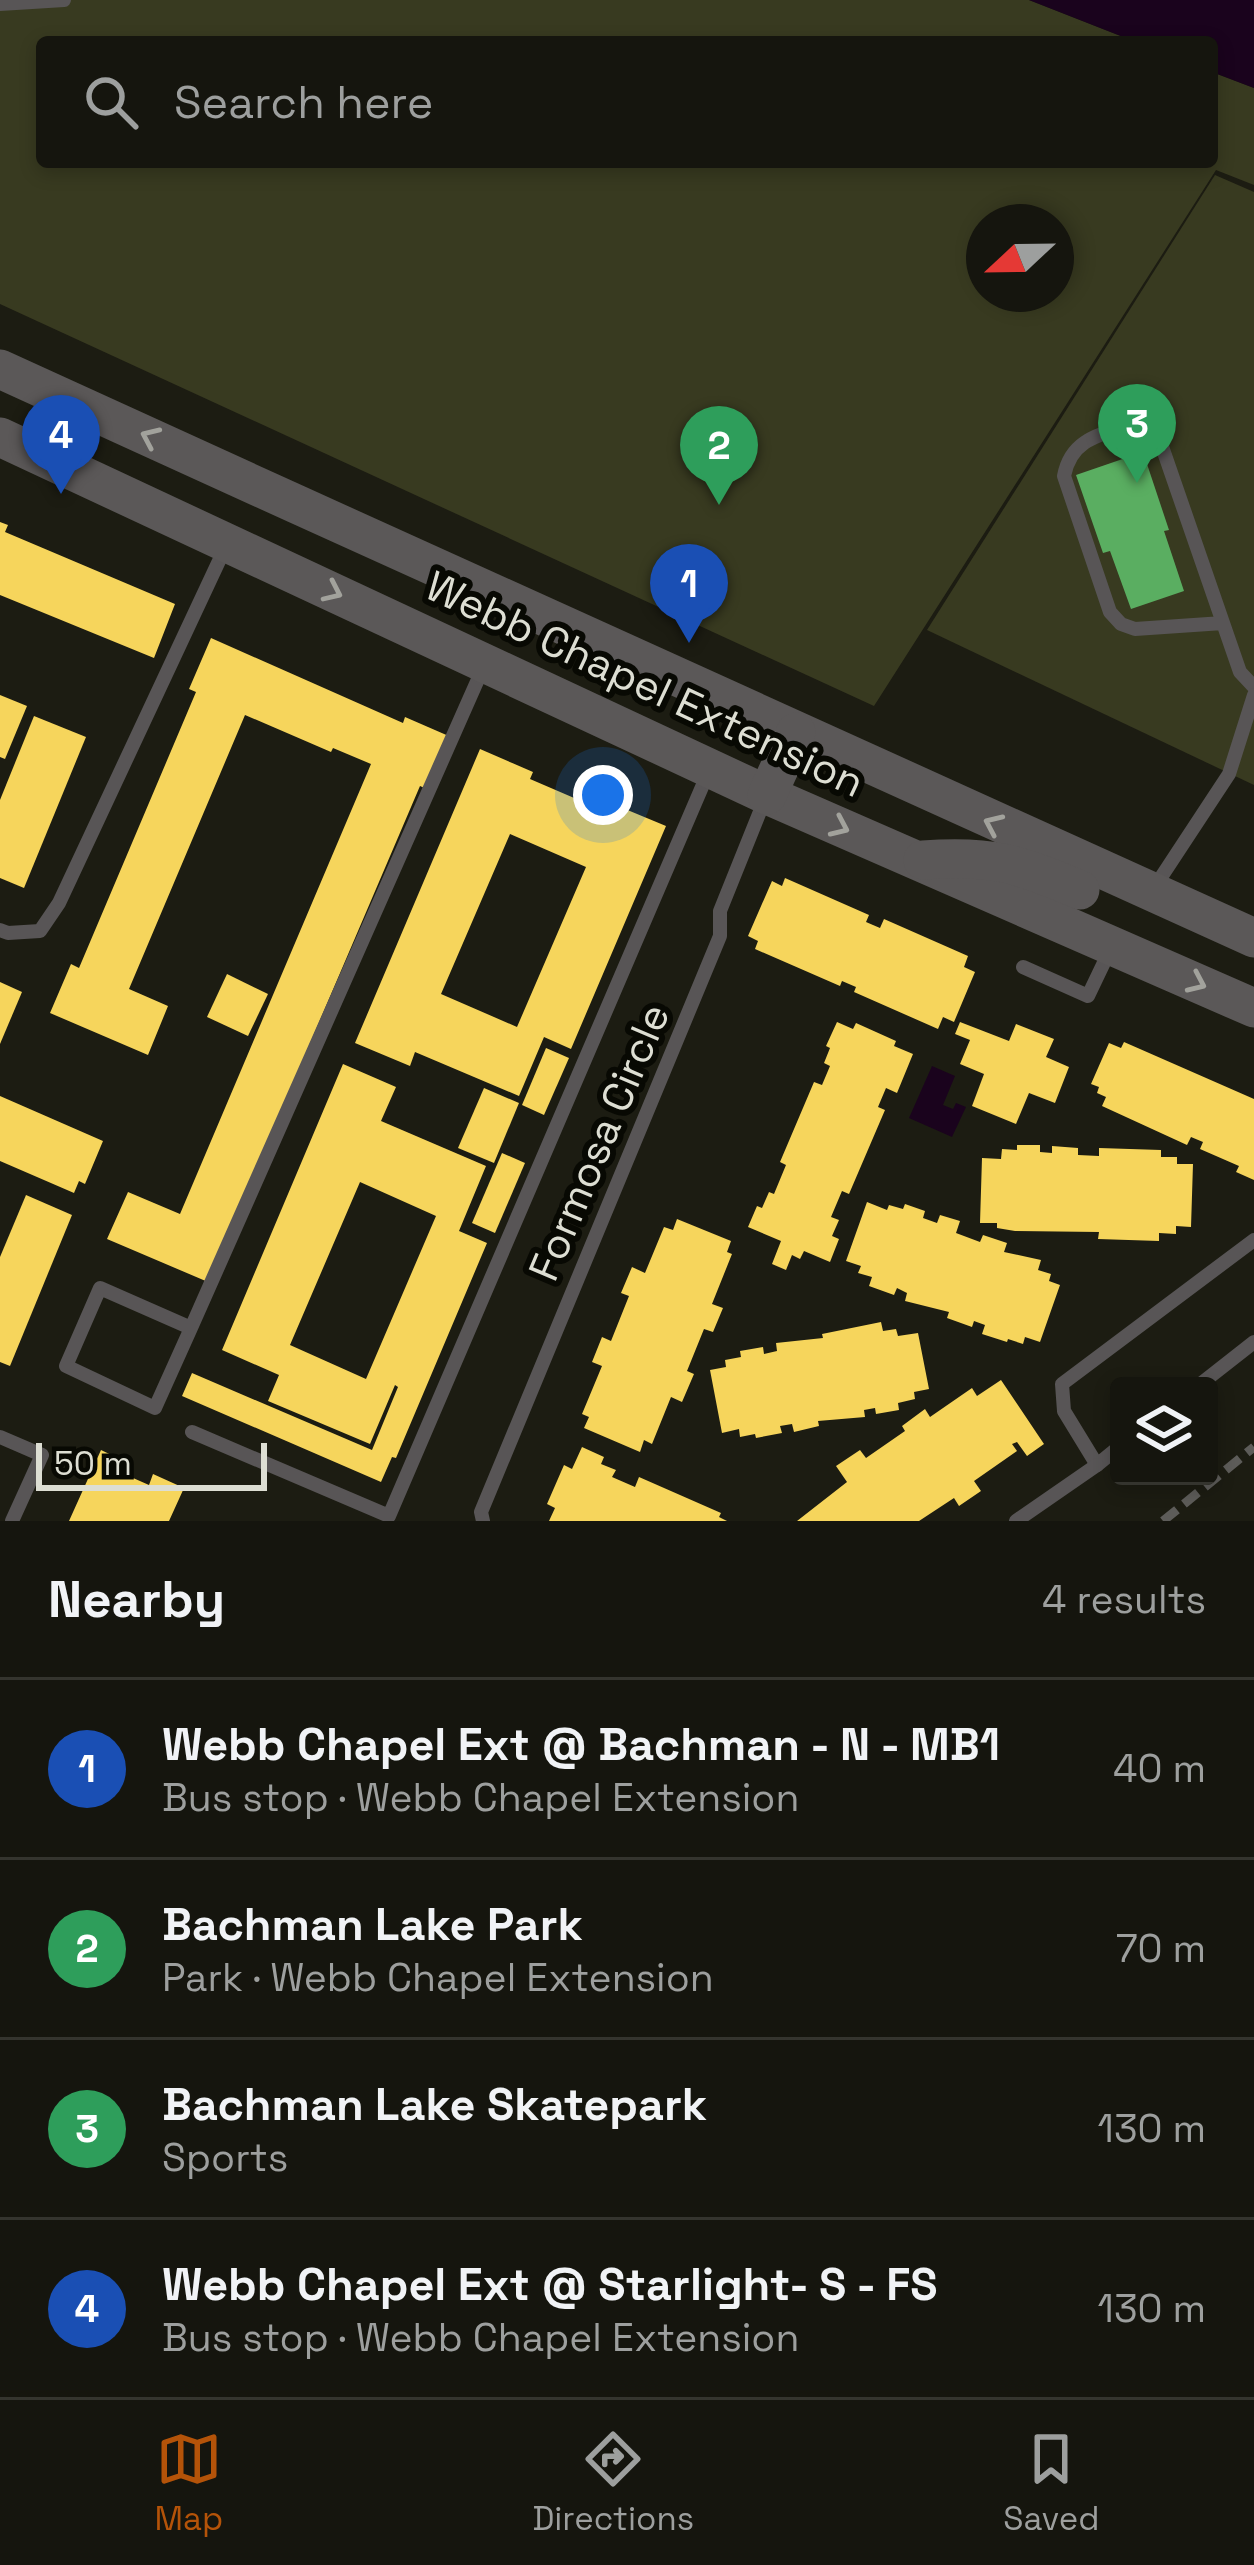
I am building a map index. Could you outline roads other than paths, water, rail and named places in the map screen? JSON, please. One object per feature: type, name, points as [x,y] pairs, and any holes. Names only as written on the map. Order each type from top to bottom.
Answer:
[{"type":"main road","name":"Webb Chapel Extension","points":[[0,369],[1254,938]]},
{"type":"main road","name":"Webb Chapel Extension","points":[[0,437],[766,795],[1254,1008]]},
{"type":"main road","points":[[227,543],[256,485]]},
{"type":"main road","points":[[766,795],[796,732]]},
{"type":"main road","points":[[917,860],[995,859],[1119,908],[1151,892]]},
{"type":"lane","points":[[0,4],[64,0]]},
{"type":"lane","points":[[1151,892],[1229,774],[1254,691],[1240,672],[1157,432],[1143,421],[1079,444],[1068,456],[1064,476],[1110,612],[1121,625],[1135,629],[1223,623]]},
{"type":"lane","points":[[0,930],[40,931],[59,903],[227,543]]},
{"type":"lane","points":[[191,1328],[100,1288],[65,1366],[155,1408],[191,1328],[484,664]]},
{"type":"lane","points":[[192,1432],[389,1516],[710,768]]},
{"type":"lane","name":"Formosa Circle","points":[[482,1517],[720,936],[720,911],[766,795]]},
{"type":"lane","points":[[1023,967],[1088,996],[1112,946]]},
{"type":"lane","points":[[1097,1465],[1064,1411],[1062,1384],[1254,1240]]},
{"type":"lane","points":[[1209,1377],[1254,1342]]},
{"type":"lane","points":[[0,1437],[42,1455],[12,1521]]},
{"type":"lane","points":[[1016,1521],[1110,1455]]},
{"type":"railway","points":[[1163,1521],[1254,1447]]},
{"type":"place","name":"Bachman Lake Skatepark","points":[[1137,483]]},
{"type":"place","name":"Webb Chapel Ext @ Starlight- S - FS","points":[[61,494]]},
{"type":"place","name":"Bachman Lake Park","points":[[719,505]]},
{"type":"place","name":"Webb Chapel Ext @ Bachman - N - MB1","points":[[689,643]]}]
